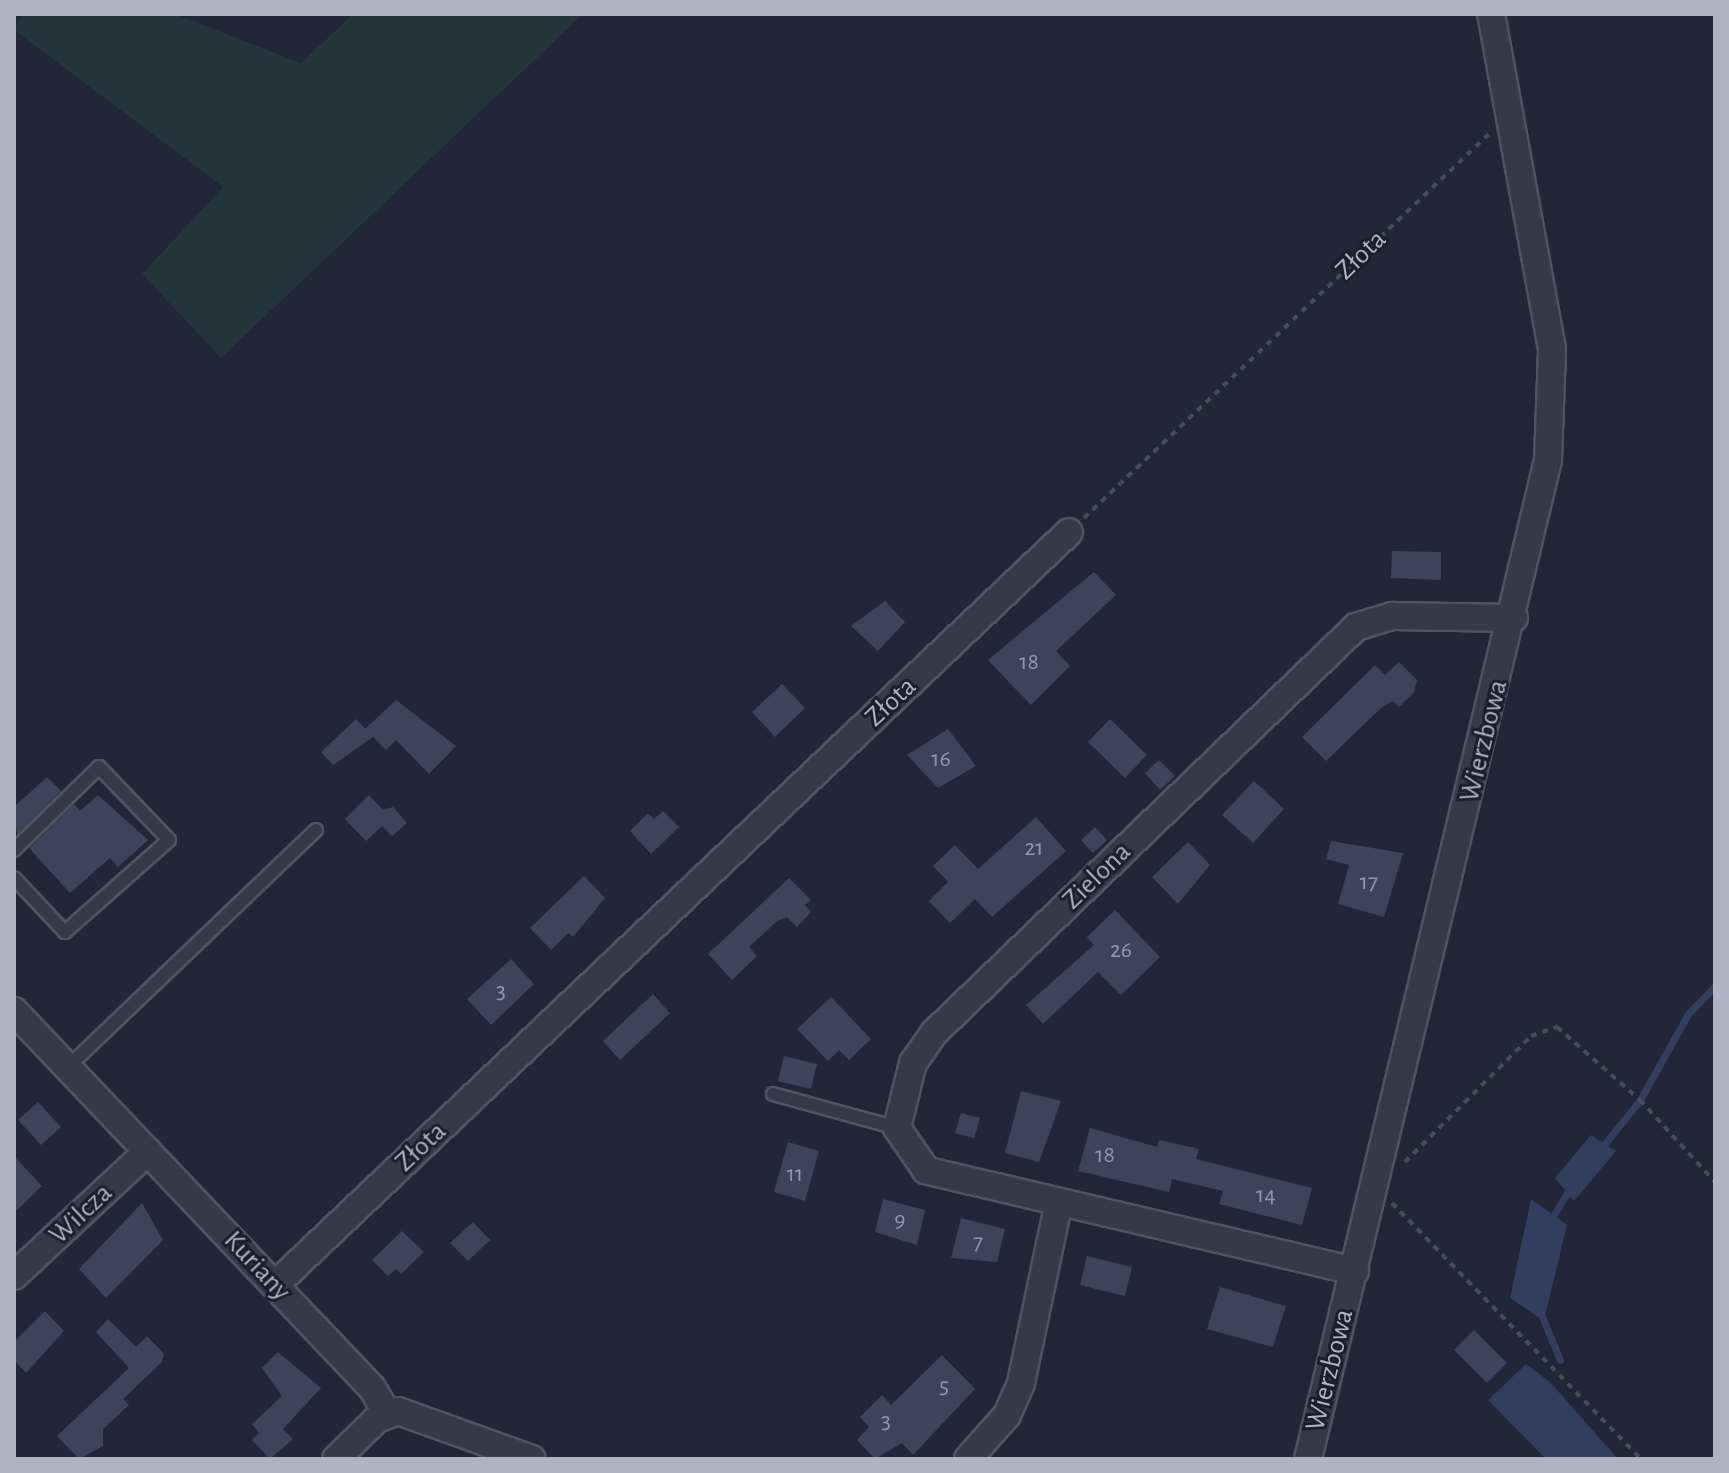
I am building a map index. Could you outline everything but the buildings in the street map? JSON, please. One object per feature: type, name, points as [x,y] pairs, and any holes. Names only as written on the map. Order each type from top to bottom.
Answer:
[{"type":"street","name":"Wierzbowa","points":[[1308,1459],[1514,618],[1548,460],[1552,349],[1506,117],[1491,14]]},
{"type":"street","name":"Złota","points":[[275,1285],[1069,532]]},
{"type":"street","name":"Zielona","points":[[897,1128],[913,1063],[934,1033],[1356,627],[1392,616],[1514,618]]},
{"type":"street","name":"Kuriany","points":[[14,1011],[275,1285],[387,1413]]},
{"type":"street","points":[[897,1128],[926,1170],[1058,1206],[1355,1271]]},
{"type":"street","name":"Wilcza","points":[[14,1276],[148,1151]]},
{"type":"street","points":[[968,1459],[1007,1415],[1021,1383],[1058,1206]]},
{"type":"street","points":[[336,1459],[387,1413],[410,1414],[532,1459]]},
{"type":"lane","points":[[14,850],[99,767],[169,840],[65,932],[14,878]]},
{"type":"lane","points":[[68,1067],[316,830]]},
{"type":"lane","points":[[773,1094],[897,1128]]},
{"type":"path","name":"Złota","points":[[1069,532],[1506,117]]},
{"type":"path","points":[[1641,1459],[1398,1206],[1374,1193],[1531,1036],[1557,1027],[1640,1100],[1715,1182]]},
{"type":"shaded area","points":[[23,14],[175,14],[301,63],[353,14],[583,14],[221,358],[142,274],[223,187],[14,30]]},
{"type":"water","points":[[1591,1135],[1616,1151],[1574,1201],[1555,1178]]},
{"type":"water","points":[[1531,1199],[1567,1225],[1545,1316],[1538,1317],[1510,1298]]},
{"type":"water","points":[[1526,1364],[1550,1382],[1618,1459],[1546,1459],[1488,1400]]},
{"type":"waterway","points":[[1602,1147],[1640,1100],[1688,1014],[1715,986]]},
{"type":"waterway","points":[[1552,1218],[1570,1188]]},
{"type":"waterway","points":[[1539,1309],[1560,1360]]}]
